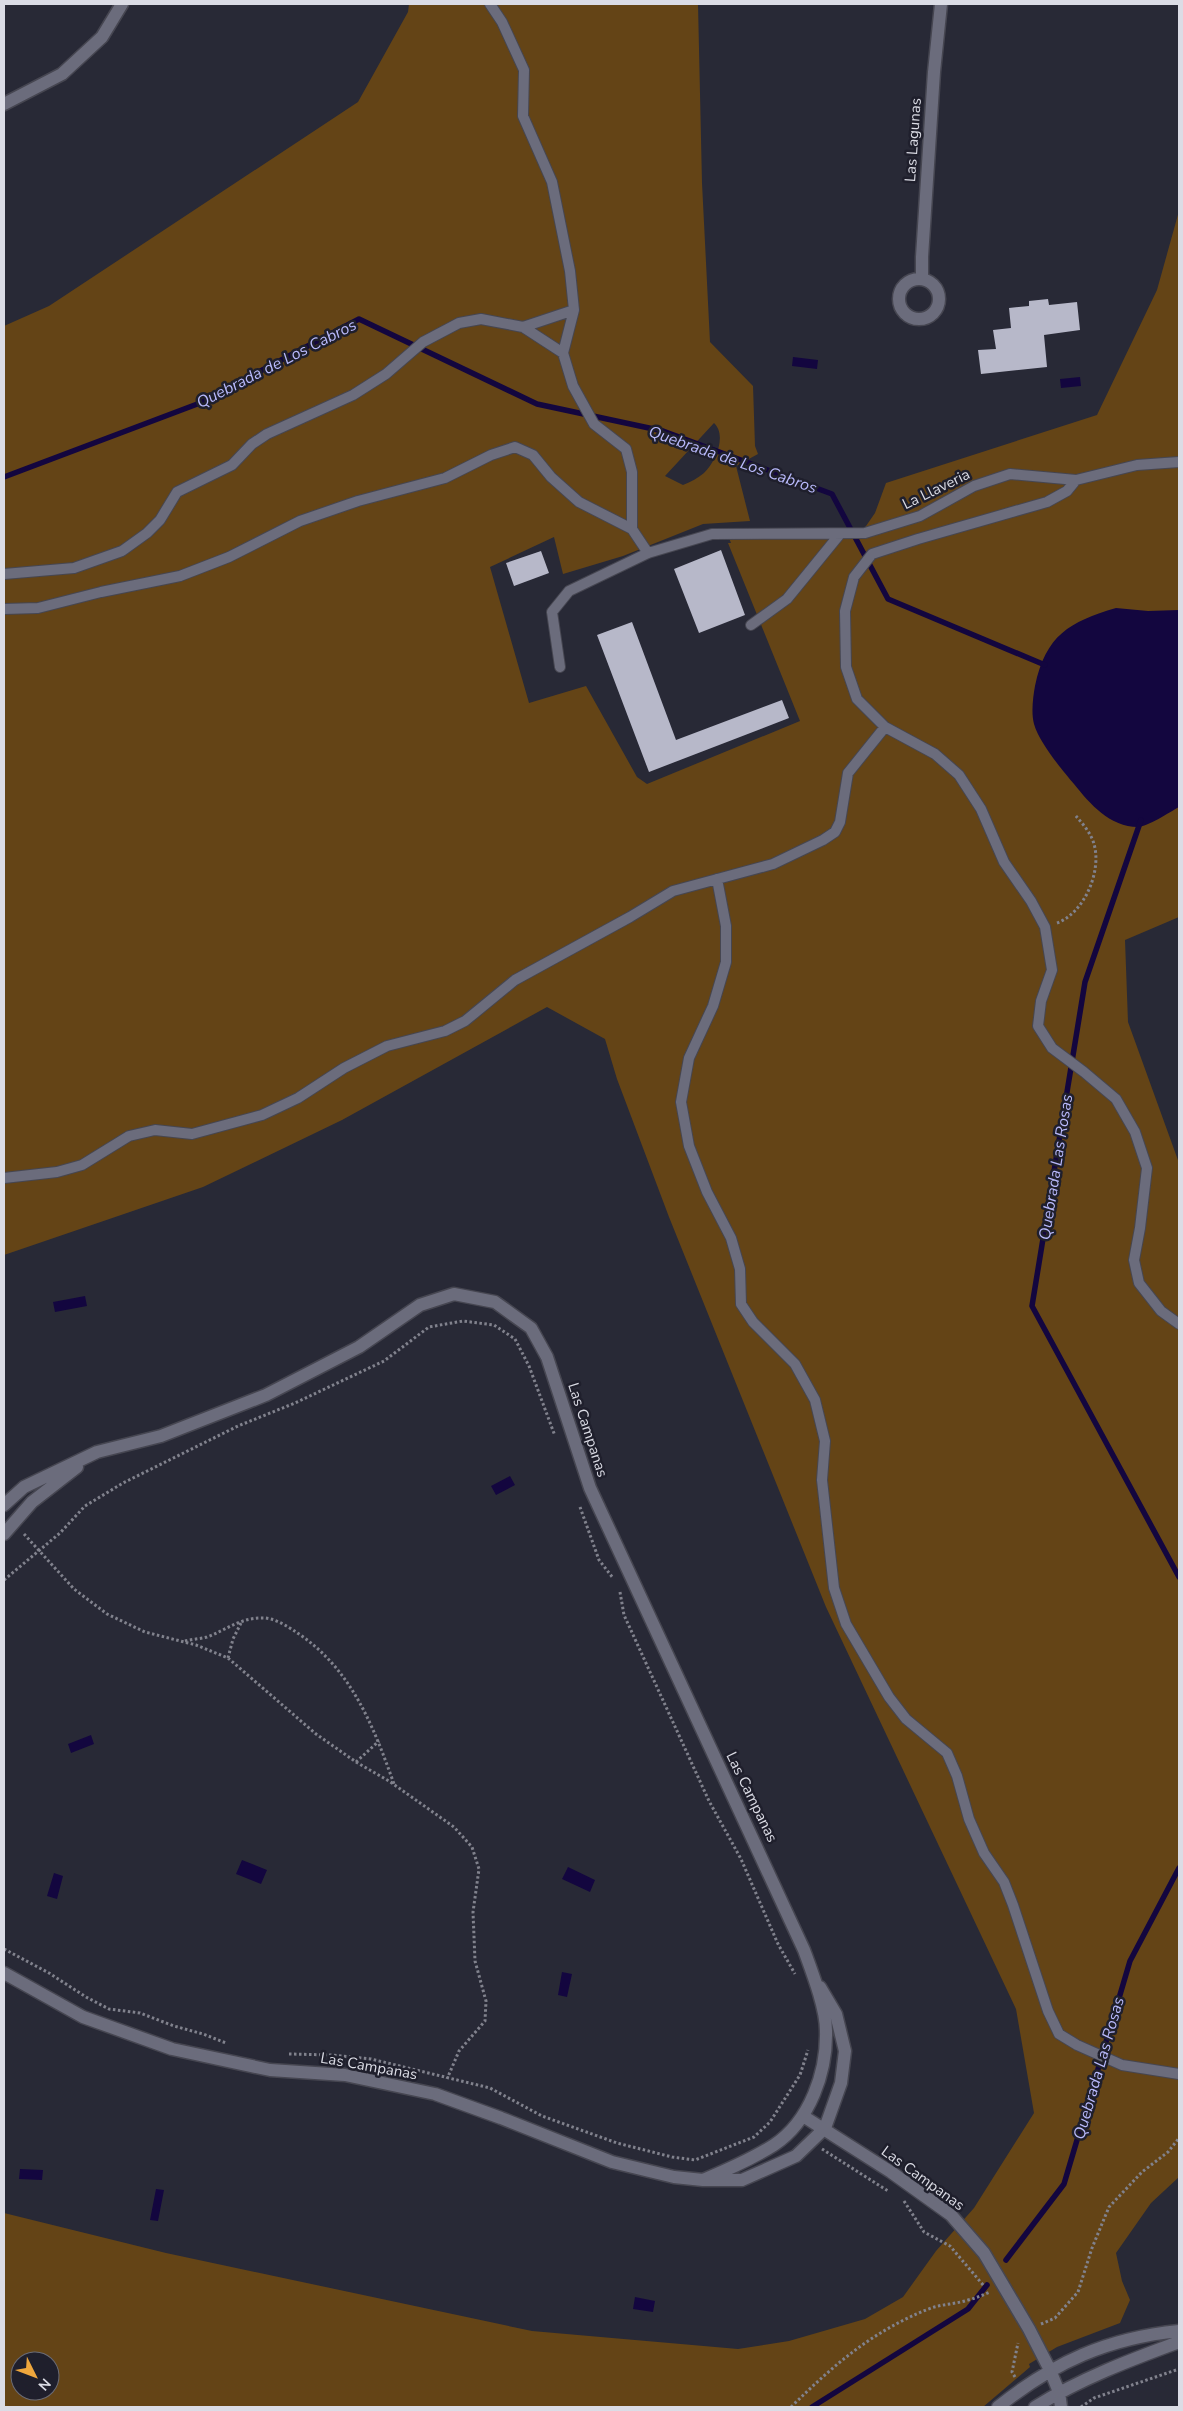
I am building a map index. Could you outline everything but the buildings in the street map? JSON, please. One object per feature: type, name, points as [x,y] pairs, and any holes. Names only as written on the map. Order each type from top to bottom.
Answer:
[{"type":"street","points":[[4,104],[62,74],[102,37],[122,4]]},
{"type":"street","name":"Las Lagunas","points":[[922,279],[934,72],[941,4]]},
{"type":"street","name":"Las Campanas","points":[[4,1505],[24,1487],[97,1452],[161,1436],[266,1395],[359,1348],[420,1305],[454,1294],[495,1302],[531,1328],[547,1357],[590,1488],[804,1950],[814,1978],[826,2030],[822,2075],[804,2116],[776,2144],[732,2168],[702,2180]]},
{"type":"street","name":"Las Campanas","points":[[4,1534],[32,1502],[97,1452]]},
{"type":"street","name":"Las Campanas","points":[[4,1973],[83,2017],[172,2049],[270,2070],[345,2076],[435,2094],[612,2162],[674,2177],[702,2180],[742,2180],[796,2156],[824,2128],[841,2083],[845,2051],[836,2014],[814,1978]]},
{"type":"street","name":"Las Campanas","points":[[804,2116],[951,2215],[984,2252],[1029,2329],[1050,2370],[1059,2392],[1061,2407]]},
{"type":"street","points":[[998,2407],[1050,2370],[1102,2347],[1149,2335],[1179,2331]]},
{"type":"street","points":[[1035,2407],[1059,2392],[1179,2342]]},
{"type":"lane","points":[[490,4],[502,22],[524,70],[523,116],[552,182],[570,271],[574,310],[563,353],[573,386],[594,424],[626,449],[632,472],[632,529]]},
{"type":"lane","points":[[523,327],[574,310]]},
{"type":"lane","points":[[4,574],[74,568],[122,551],[147,533],[160,520],[177,492],[232,465],[252,444],[267,434],[353,395],[386,374],[423,342],[459,323],[481,319],[523,327],[563,353]]},
{"type":"lane","points":[[4,609],[38,608],[102,592],[180,576],[229,556],[300,522],[358,502],[445,478],[491,455],[515,447],[534,455],[551,477],[579,502],[632,529],[648,553]]},
{"type":"lane","name":"La Llaveria","points":[[560,667],[552,612],[569,591],[648,553],[712,534],[865,534],[920,516],[974,486],[1010,474],[1076,480],[1137,465],[1179,462]]},
{"type":"lane","points":[[1076,480],[1067,491],[1047,502],[872,554],[854,577],[845,611],[846,667],[857,699],[885,726],[935,754],[959,775],[981,809],[1004,862],[1031,901],[1045,927],[1052,970],[1041,1001],[1038,1026],[1052,1048],[1116,1099],[1135,1132],[1146,1168],[1140,1228],[1134,1260],[1139,1283],[1161,1311],[1179,1324]]},
{"type":"lane","points":[[751,625],[787,599],[840,534]]},
{"type":"lane","points":[[4,1178],[57,1172],[82,1165],[128,1136],[155,1130],[192,1134],[262,1115],[298,1098],[344,1068],[388,1046],[445,1032],[465,1021],[515,980],[630,917],[673,891],[773,864],[835,832],[843,812],[848,773],[885,726]]},
{"type":"lane","points":[[717,879],[726,926],[726,962],[713,1006],[689,1058],[681,1102],[689,1146],[707,1192],[731,1238],[740,1269],[741,1304],[752,1322],[795,1364],[815,1400],[825,1441],[822,1480],[834,1588],[846,1624],[889,1697],[906,1720],[947,1754],[957,1776],[973,1827],[984,1853],[1004,1882],[1048,2011],[1059,2034],[1077,2045],[1122,2065],[1179,2074]]},
{"type":"path","points":[[1045,927],[1064,920],[1084,900],[1095,872],[1094,844],[1083,824],[1074,815]]},
{"type":"path","points":[[4,1580],[60,1533],[85,1506],[123,1483],[238,1426],[296,1403],[384,1361],[429,1327],[464,1321],[494,1325],[515,1339],[529,1366],[556,1440]]},
{"type":"path","points":[[579,1505],[599,1560],[618,1584],[624,1615],[709,1801],[741,1859],[778,1944],[796,1975]]},
{"type":"path","points":[[13,1523],[74,1589],[107,1614],[145,1632],[182,1641],[228,1658],[316,1734],[356,1762],[394,1784],[454,1827],[472,1847],[479,1869],[473,1912],[475,1961],[486,2001],[485,2021],[459,2051],[447,2079]]},
{"type":"path","points":[[182,1641],[207,1637],[243,1620],[263,1617],[285,1625],[310,1642],[352,1688],[369,1717],[394,1784]]},
{"type":"path","points":[[228,1658],[233,1639],[243,1620]]},
{"type":"path","points":[[356,1762],[378,1741]]},
{"type":"path","points":[[695,2160],[754,2137],[770,2122],[800,2075],[810,2045]]},
{"type":"path","points":[[770,2122],[788,2132]]},
{"type":"path","points":[[1029,2329],[1055,2318],[1078,2292],[1092,2248],[1109,2207],[1142,2172],[1168,2152],[1179,2138]]},
{"type":"path","points":[[810,2142],[870,2181],[894,2194]]},
{"type":"path","points":[[902,2198],[924,2232],[950,2246],[996,2300]]},
{"type":"path","points":[[791,2407],[828,2371],[858,2346],[899,2322],[933,2308],[969,2300],[990,2292]]},
{"type":"path","points":[[1019,2338],[1012,2372],[1022,2389]]},
{"type":"path","points":[[1081,2407],[1094,2398],[1179,2368]]},
{"type":"shaded area","points":[[409,4],[698,4],[702,183],[710,342],[753,386],[755,446],[758,454],[736,466],[750,521],[703,524],[623,556],[563,574],[554,537],[490,567],[529,703],[586,686],[637,777],[647,784],[800,721],[728,543],[731,543],[729,538],[811,536],[857,539],[875,513],[886,483],[1097,415],[1157,290],[1179,211],[1179,917],[1125,940],[1128,1022],[1179,1163],[1179,2177],[1151,2203],[1116,2253],[1122,2281],[1130,2300],[1120,2323],[1057,2347],[1029,2364],[1030,2367],[983,2407],[4,2407],[4,2213],[166,2253],[532,2331],[738,2349],[789,2341],[865,2319],[903,2297],[936,2251],[974,2208],[1034,2113],[1016,2009],[826,1607],[669,1217],[617,1079],[605,1039],[547,1007],[342,1120],[203,1187],[4,1255],[4,326],[49,306],[358,102],[408,12]],"holes":[[[714,423],[718,428],[720,441],[716,456],[704,473],[683,485],[665,476]]]},
{"type":"shaded area","points":[[793,357],[818,360],[817,369],[792,366]]},
{"type":"shaded area","points":[[1080,377],[1081,386],[1061,388],[1060,379]]},
{"type":"shaded area","points":[[1116,608],[1148,611],[1179,610],[1179,807],[1153,822],[1138,827],[1128,826],[1110,819],[1087,799],[1063,771],[1046,747],[1034,724],[1033,715],[1034,690],[1046,654],[1053,643],[1073,625],[1099,613]]},
{"type":"shaded area","points":[[85,1296],[87,1306],[55,1312],[53,1302]]},
{"type":"shaded area","points":[[510,1476],[515,1485],[496,1495],[491,1486]]},
{"type":"shaded area","points":[[91,1735],[94,1744],[71,1753],[68,1744]]},
{"type":"shaded area","points":[[242,1860],[267,1870],[261,1884],[236,1874]]},
{"type":"shaded area","points":[[568,1867],[595,1880],[590,1892],[562,1879]]},
{"type":"shaded area","points":[[54,1873],[63,1876],[57,1899],[47,1896]]},
{"type":"shaded area","points":[[562,1972],[572,1974],[567,1997],[558,1995]]},
{"type":"shaded area","points":[[20,2169],[43,2170],[42,2180],[19,2179]]},
{"type":"shaded area","points":[[156,2189],[164,2190],[158,2221],[150,2220]]},
{"type":"shaded area","points":[[635,2297],[655,2301],[653,2312],[633,2309]]},
{"type":"waterway","name":"Quebrada de Los Cabros","points":[[4,477],[200,403],[359,319],[537,404],[663,431],[832,494],[888,599],[1045,665]]},
{"type":"waterway","name":"Quebrada Las Rosas","points":[[1141,820],[1085,982],[1032,1306],[1179,1577]]},
{"type":"waterway","name":"Quebrada Las Rosas","points":[[1006,2260],[1064,2184],[1130,1961],[1179,1868]]},
{"type":"waterway","name":"Quebrada Las Rosas","points":[[812,2407],[968,2309],[987,2285]]}]
